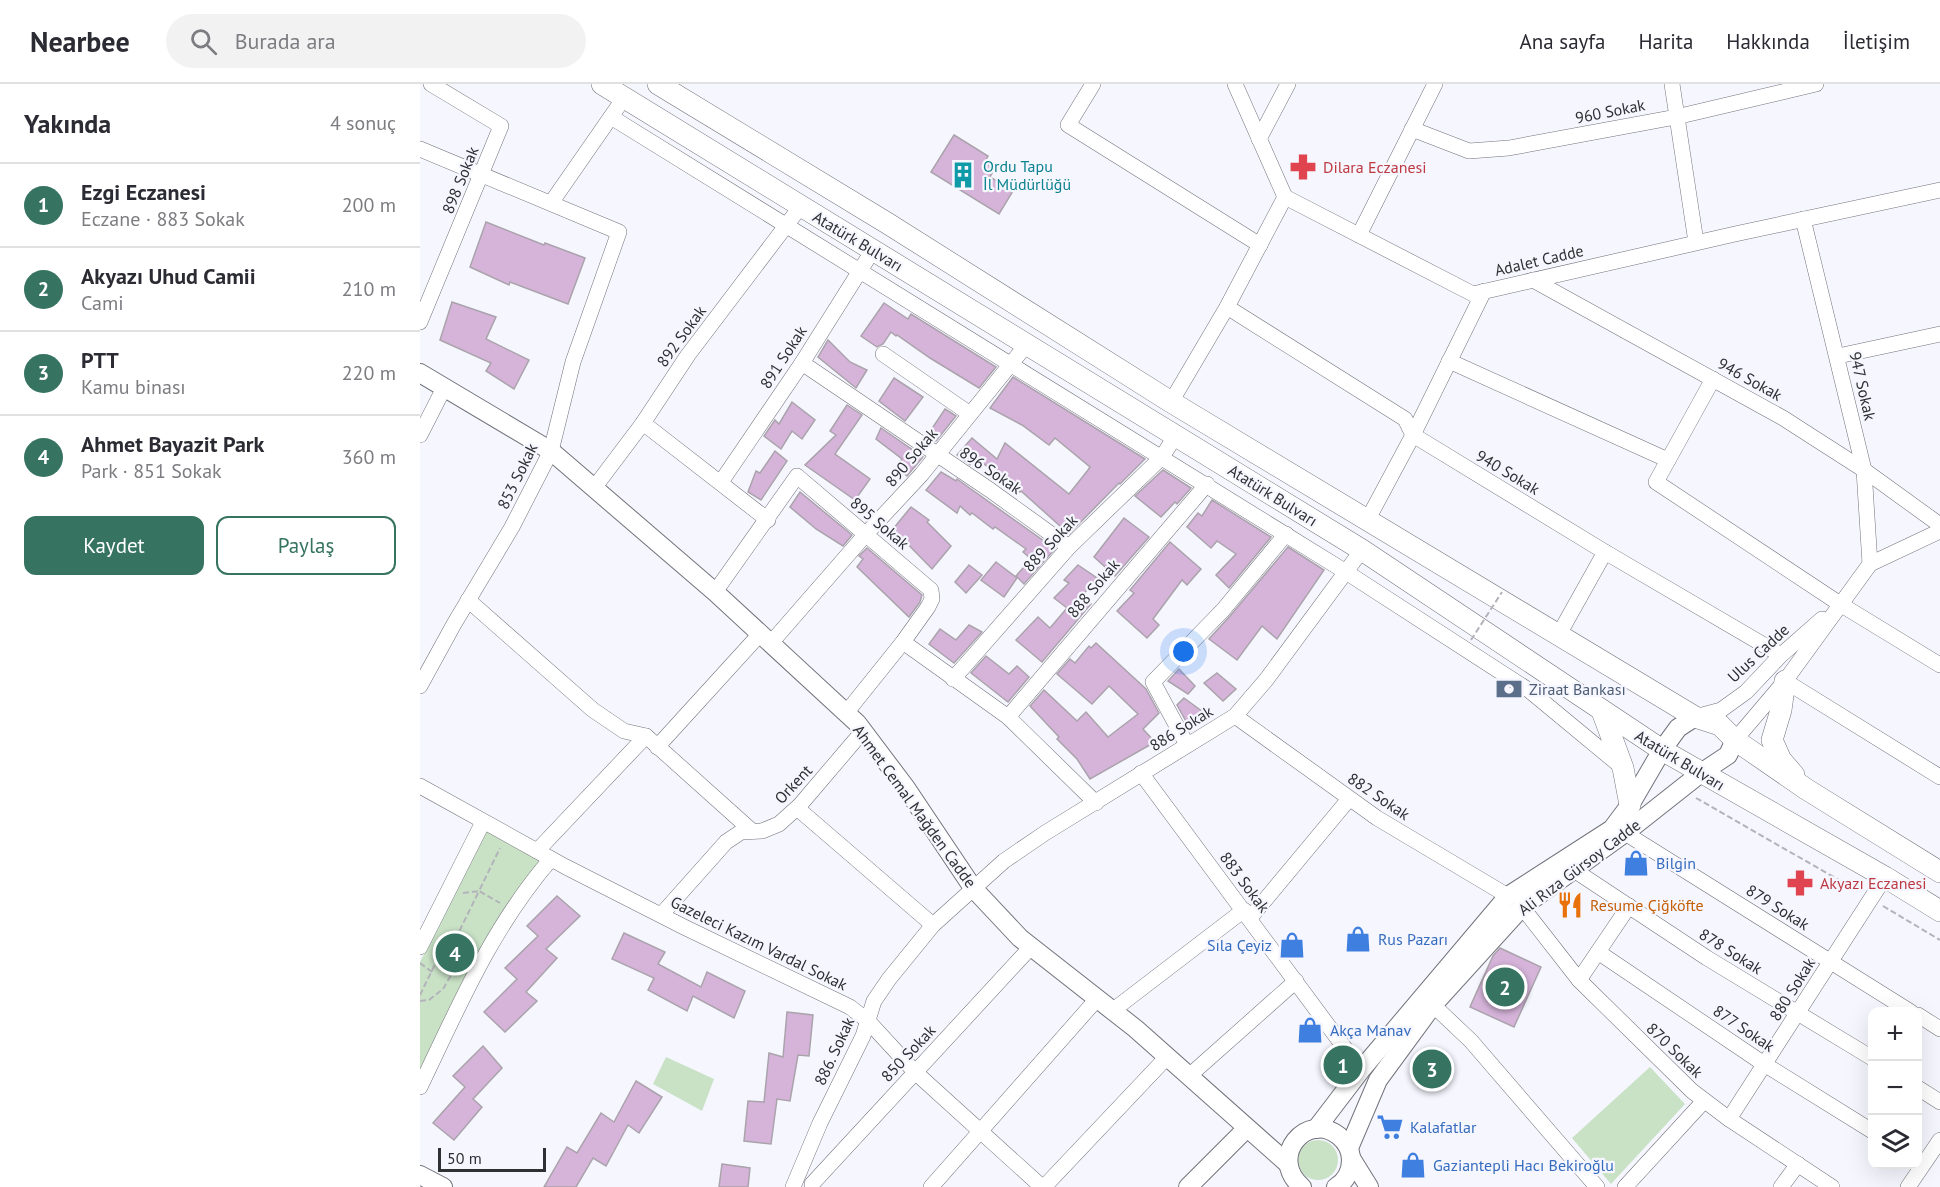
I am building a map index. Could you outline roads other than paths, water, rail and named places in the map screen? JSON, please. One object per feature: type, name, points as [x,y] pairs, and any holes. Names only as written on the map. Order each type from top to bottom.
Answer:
[{"type":"highway","name":"Atatürk Bulvarı","points":[[602,84],[1362,550],[1662,750],[1940,911]]},
{"type":"highway","name":"Atatürk Bulvarı","points":[[658,84],[887,223],[1172,402],[1558,636],[1695,717],[1720,726],[1735,740],[1806,789],[1940,872]]},
{"type":"highway","points":[[1785,681],[1772,740],[1781,760],[1806,789]]},
{"type":"highway","points":[[1602,711],[1623,768],[1630,805]]},
{"type":"main road","name":"Ahmet Cemal Mağden Cadde","points":[[420,373],[551,451],[715,592],[863,731],[906,788],[973,888],[1020,938],[1098,999],[1189,1076],[1287,1163],[1294,1180],[1302,1187]]},
{"type":"main road","name":"Ali Rıza Gürsoy Cadde","points":[[1317,1129],[1361,1070],[1515,902],[1612,829],[1630,805],[1662,750],[1678,728],[1695,717]]},
{"type":"main road","name":"Ali Rıza Gürsoy Cadde","points":[[1336,1187],[1347,1177],[1350,1168],[1350,1153],[1378,1080],[1432,1005],[1515,902],[1574,870],[1625,833],[1701,773],[1728,755],[1735,740]]},
{"type":"main road","points":[[1188,1187],[1247,1128]]},
{"type":"main road","points":[[1287,1163],[1292,1144],[1307,1131],[1327,1129],[1336,1133],[1343,1140],[1369,1187]]},
{"type":"main road","points":[[420,1175],[443,1187]]},
{"type":"street","name":"898 Sokak","points":[[420,322],[501,126],[431,84]]},
{"type":"street","points":[[1093,84],[1068,125],[1260,245]]},
{"type":"street","points":[[1172,402],[1227,307],[1285,197],[1235,84]]},
{"type":"street","points":[[1259,139],[1288,84]]},
{"type":"street","points":[[1359,235],[1435,84]]},
{"type":"street","points":[[1672,84],[1696,242]]},
{"type":"street","name":"960 Sokak","points":[[1412,129],[1469,151],[1509,148],[1676,117],[1816,84]]},
{"type":"street","points":[[420,149],[551,203],[624,98]]},
{"type":"street","points":[[610,117],[1346,572],[1530,691],[1623,768]]},
{"type":"street","name":"Adalet Cadde","points":[[1285,197],[1473,294],[1696,242],[1940,190]]},
{"type":"street","name":"853 Sokak","points":[[420,686],[512,527],[551,451],[573,363],[619,232],[551,203]]},
{"type":"street","name":"892 Sokak","points":[[594,488],[643,423],[688,355],[801,206]]},
{"type":"street","name":"947 Sokak","points":[[1803,219],[1864,470],[1870,564]]},
{"type":"street","name":"891 Sokak","points":[[721,482],[802,363],[873,250]]},
{"type":"street","name":"946 Sokak","points":[[1533,280],[1783,418],[1864,470],[1940,525]]},
{"type":"street","points":[[1368,519],[1413,435],[1484,291]]},
{"type":"street","name":"940 Sokak","points":[[1227,307],[1405,419],[1413,435],[1605,552],[1781,655]]},
{"type":"street","points":[[1838,356],[1940,334]]},
{"type":"street","name":"890 Sokak","points":[[765,639],[866,534],[937,455],[1027,344]]},
{"type":"street","points":[[883,354],[970,414]]},
{"type":"street","points":[[1449,361],[1668,460]]},
{"type":"street","name":"896 Sokak","points":[[802,363],[1069,547]]},
{"type":"street","points":[[1713,379],[1656,482],[1840,604],[1940,665]]},
{"type":"street","points":[[420,435],[444,388]]},
{"type":"street","points":[[643,423],[768,520]]},
{"type":"street","name":"889 Sokak","points":[[953,679],[1069,547],[1162,457],[1176,435]]},
{"type":"street","name":"895 Sokak","points":[[715,592],[797,476],[931,590],[932,598],[928,607],[846,713]]},
{"type":"street","name":"888 Sokak","points":[[1008,717],[1207,484]]},
{"type":"street","name":"Ulus Cadde","points":[[1735,740],[1785,681],[1870,564],[1940,531]]},
{"type":"street","points":[[1187,745],[1153,682],[1222,610],[1286,534]]},
{"type":"street","name":"886 Sokak","points":[[973,888],[1004,861],[1045,833],[1235,716],[1266,680],[1362,550]]},
{"type":"street","points":[[1558,636],[1605,552]]},
{"type":"street","points":[[468,600],[593,710],[624,731],[651,741],[752,831]]},
{"type":"street","name":"Ulus Cadde","points":[[1695,717],[1721,710],[1746,692],[1781,655],[1840,604]]},
{"type":"street","points":[[537,851],[651,741],[765,639]]},
{"type":"street","points":[[903,642],[1008,717],[1096,802]]},
{"type":"street","points":[[1785,681],[1940,777]]},
{"type":"street","name":"882 Sokak","points":[[1235,716],[1377,818],[1515,902]]},
{"type":"street","name":"Orkent","points":[[661,915],[726,842],[741,832],[762,831],[779,824],[796,808],[863,731]]},
{"type":"street","name":"883 Sokak","points":[[1141,773],[1361,1070]]},
{"type":"street","name":"Gazeleci Kazım Vardal Sokak","points":[[420,786],[551,859],[850,1007],[868,1021],[915,1072],[1043,1187]]},
{"type":"street","points":[[1112,1011],[1247,914],[1349,799]]},
{"type":"street","points":[[796,808],[933,926]]},
{"type":"street","points":[[420,947],[483,822]]},
{"type":"street","name":"879 Sokak","points":[[1625,833],[1905,1007]]},
{"type":"street","points":[[420,1087],[490,944],[510,911],[551,859]]},
{"type":"street","name":"878 Sokak","points":[[1574,870],[1707,958],[1868,1056]]},
{"type":"street","name":"880 Sokak","points":[[1729,1119],[1885,878]]},
{"type":"street","name":"886. Sokak","points":[[796,1180],[868,1021],[874,1001],[933,926],[973,888]]},
{"type":"street","name":"870 Sokak","points":[[1515,902],[1579,980],[1629,1031],[1704,1101],[1832,1187]]},
{"type":"street","points":[[1579,980],[1629,906]]},
{"type":"street","name":"850 Sokak","points":[[814,1185],[1031,947]]},
{"type":"street","name":"877 Sokak","points":[[1599,952],[1764,1064],[1868,1129]]},
{"type":"street","points":[[1189,1076],[1296,981]]},
{"type":"street","points":[[931,1187],[1098,999]]},
{"type":"street","points":[[1432,1005],[1471,1041],[1597,1187]]},
{"type":"street","points":[[1922,1018],[1940,1029]]},
{"type":"street","points":[[1043,1187],[1167,1057]]},
{"type":"street","points":[[1922,1091],[1940,1102]]},
{"type":"street","points":[[1625,1187],[1704,1101]]},
{"type":"street","points":[[1922,1160],[1940,1140]]},
{"type":"street","points":[[1781,1187],[1798,1164]]},
{"type":"street","points":[[1908,1187],[1917,1169]]},
{"type":"street","points":[[796,1180],[814,1185]]},
{"type":"place","name":"Dilara Eczanesi","points":[[1303,167]]},
{"type":"place","name":"Ordu Tapu İl Müdürlüğü","points":[[963,175]]},
{"type":"place","name":"Ziraat Bankası","points":[[1509,689]]},
{"type":"place","name":"Bilgin","points":[[1636,863]]},
{"type":"place","name":"Akyazı Eczanesi","points":[[1800,883]]},
{"type":"place","name":"Resume Çiğköfte","points":[[1570,905]]},
{"type":"place","name":"Rus Pazarı","points":[[1358,939]]},
{"type":"place","name":"Sıla Çeyiz","points":[[1292,945]]},
{"type":"place","name":"Ahmet Bayazit Park","points":[[455,953]]},
{"type":"place","name":"Akyazı Uhud Camii","points":[[1505,987]]},
{"type":"place","name":"Akça Manav","points":[[1310,1030]]},
{"type":"place","name":"Ezgi Eczanesi","points":[[1343,1065]]},
{"type":"place","name":"PTT","points":[[1432,1069]]},
{"type":"place","name":"Kalafatlar","points":[[1390,1127]]},
{"type":"place","name":"Gaziantepli Hacı Bekiroğlu","points":[[1413,1165]]}]
